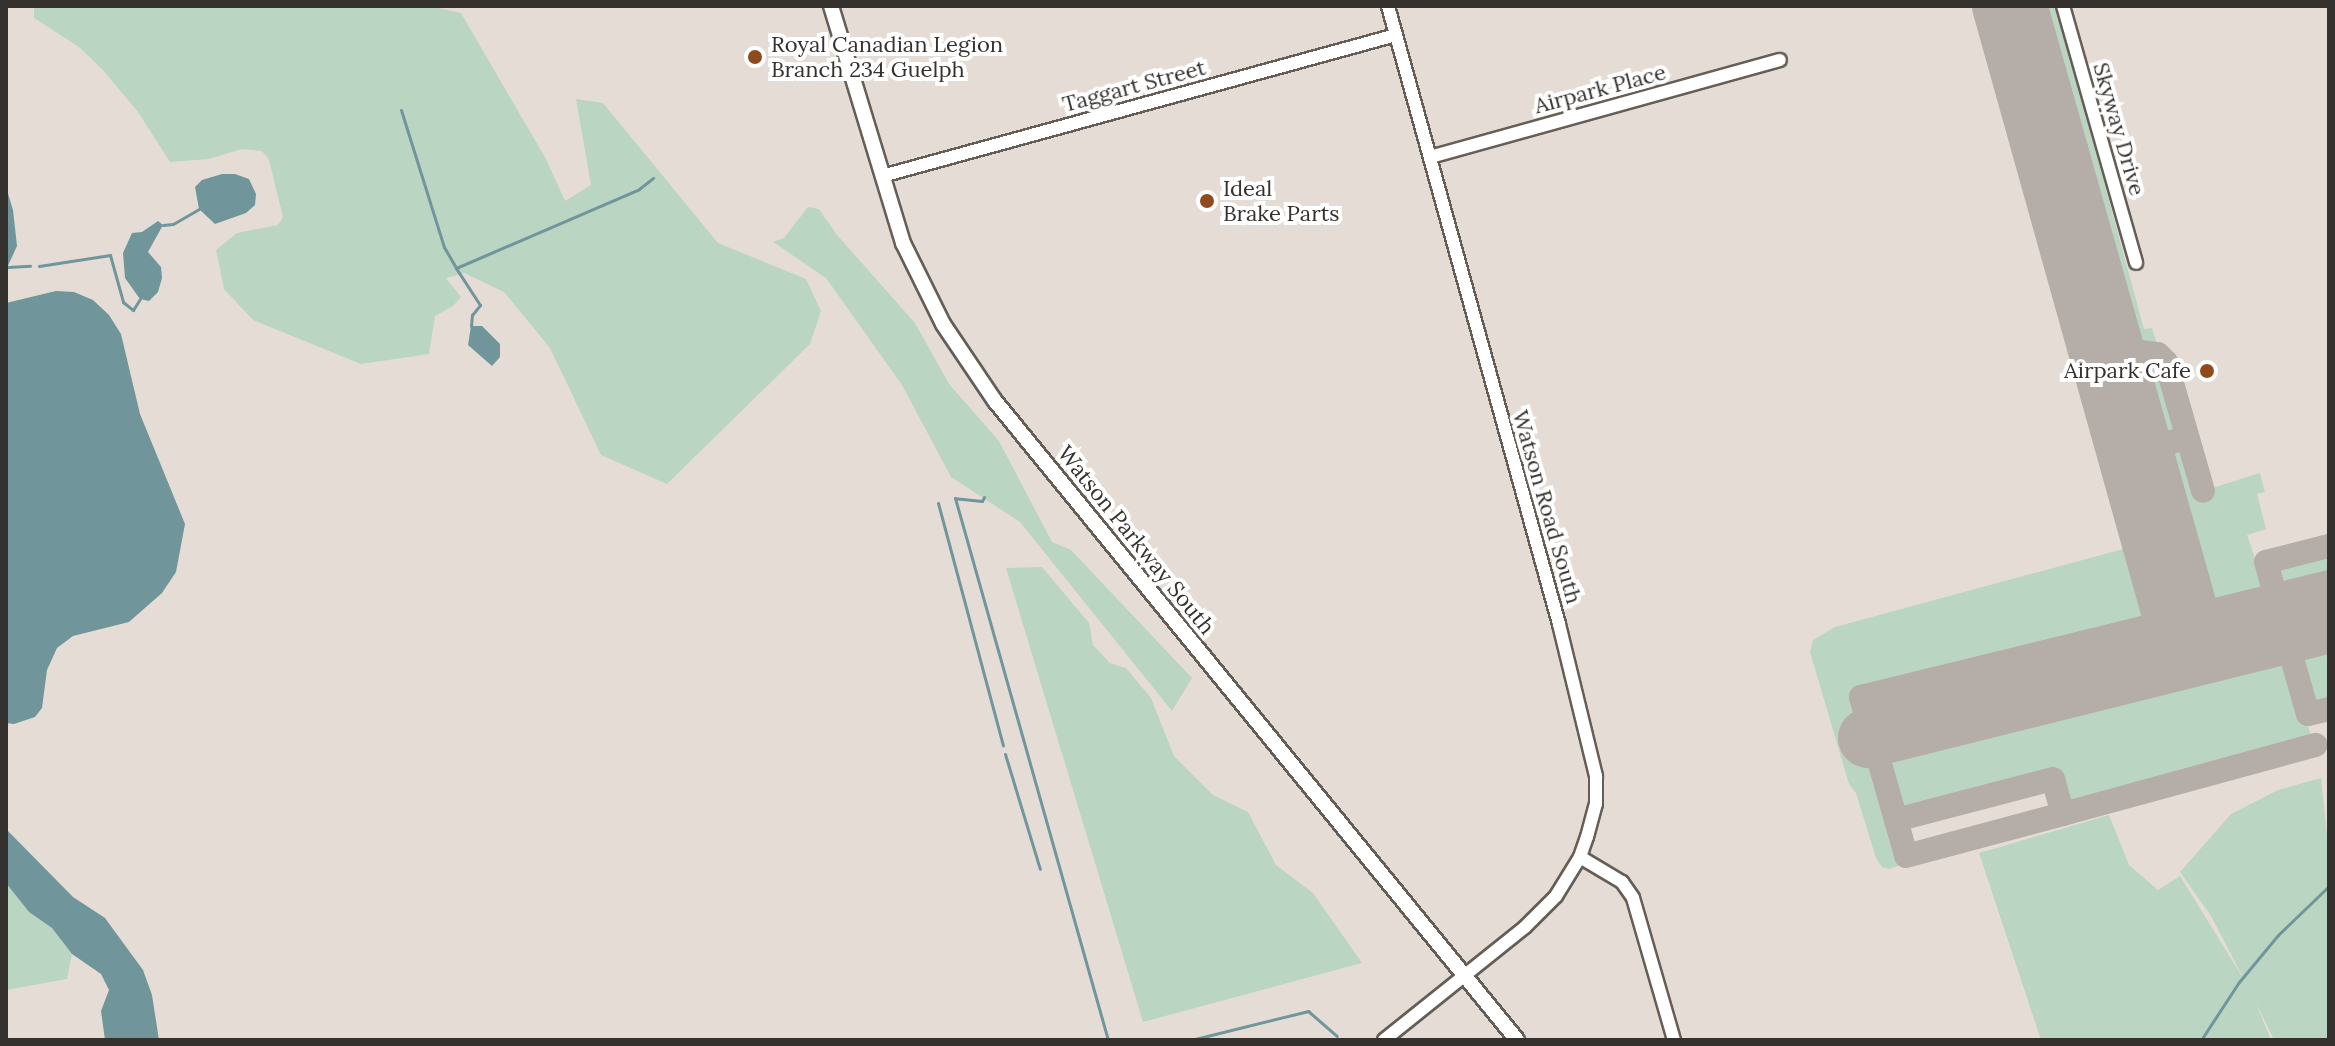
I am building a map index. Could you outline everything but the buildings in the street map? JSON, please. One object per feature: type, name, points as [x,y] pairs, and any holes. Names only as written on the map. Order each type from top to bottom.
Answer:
[{"type":"main road","name":"Watson Parkway South","points":[[831,6],[903,243],[943,324],[995,401],[1517,1040]]},
{"type":"street","name":"Watson Road South","points":[[1384,1040],[1525,927],[1556,896],[1580,857],[1596,804],[1592,750],[1388,6]]},
{"type":"street","name":"Skyway Drive","points":[[2063,6],[2136,263]]},
{"type":"street","name":"Taggart Street","points":[[882,176],[1396,35]]},
{"type":"street","name":"Airpark Place","points":[[1430,157],[1780,60]]},
{"type":"street","points":[[1580,857],[1622,882],[1633,898],[1674,1040]]},
{"type":"green space","points":[[34,6],[430,6],[461,13],[546,159],[565,201],[591,185],[576,99],[603,103],[718,243],[806,279],[821,311],[810,344],[667,484],[601,455],[550,348],[504,292],[464,273],[446,278],[461,297],[453,306],[435,316],[429,354],[361,364],[253,320],[224,289],[216,250],[237,233],[278,225],[283,217],[269,160],[262,151],[242,149],[209,159],[170,162],[138,112],[102,69],[79,47],[34,18]]},
{"type":"green space","points":[[1972,6],[2056,6],[2144,329],[2152,328],[2161,356],[2154,359],[2193,494],[2260,473],[2265,492],[2257,494],[2266,529],[2247,535],[2258,567],[2329,548],[2329,706],[2304,713],[2317,756],[2069,821],[2055,775],[1892,817],[1904,864],[1889,869],[1882,867],[1876,858],[1856,793],[1849,784],[1810,652],[1813,640],[1835,627],[2123,549]]},
{"type":"green space","points":[[808,207],[819,209],[837,235],[915,323],[949,384],[999,441],[1052,542],[1071,550],[1192,678],[1172,711],[1020,522],[951,477],[902,385],[826,278],[773,242],[784,238]]},
{"type":"green space","points":[[1042,567],[1089,623],[1093,645],[1110,663],[1126,668],[1151,698],[1174,756],[1213,795],[1248,812],[1276,865],[1313,893],[1362,963],[1143,1022],[1006,568]]},
{"type":"green space","points":[[2321,778],[2329,855],[2329,1040],[2274,1040],[2256,1003],[2271,1040],[2041,1040],[1979,853],[2109,815],[2129,865],[2158,890],[2180,876],[2245,981],[2211,916],[2180,872],[2231,814],[2278,790]]},
{"type":"green space","points":[[6,883],[29,912],[52,928],[72,954],[67,979],[6,990]]},
{"type":"water","points":[[222,174],[249,179],[256,194],[255,205],[246,213],[215,224],[199,209],[195,187],[202,180]]},
{"type":"water","points":[[6,187],[13,210],[17,246],[6,270]]},
{"type":"water","points":[[158,221],[163,225],[148,252],[161,267],[162,278],[158,292],[149,301],[140,299],[125,278],[123,253],[132,233],[142,232]]},
{"type":"water","points":[[56,291],[74,292],[93,300],[109,315],[121,334],[140,414],[185,524],[176,572],[162,593],[129,622],[73,636],[57,648],[47,670],[42,708],[35,717],[14,724],[6,723],[6,303]]},
{"type":"water","points":[[471,326],[482,326],[500,344],[500,357],[492,366],[468,345]]},
{"type":"water","points":[[6,829],[73,897],[105,918],[143,970],[152,995],[159,1040],[105,1040],[101,1011],[109,990],[101,974],[72,954],[52,928],[29,912],[6,883]]},
{"type":"waterway","points":[[401,110],[444,247],[456,268]]},
{"type":"waterway","points":[[471,326],[472,315],[480,305],[456,268],[639,189],[653,178]]},
{"type":"waterway","points":[[163,225],[173,224],[199,209]]},
{"type":"waterway","points":[[39,266],[110,255],[123,302],[133,310],[140,299]]},
{"type":"waterway","points":[[8,267],[30,266]]},
{"type":"waterway","points":[[984,497],[982,501],[955,498],[1108,1040]]},
{"type":"waterway","points":[[938,503],[1003,745]]},
{"type":"waterway","points":[[1005,754],[1040,869]]},
{"type":"waterway","points":[[2201,1040],[2239,982],[2278,935],[2329,886]]},
{"type":"waterway","points":[[1191,1040],[1308,1011],[1337,1036]]},
{"type":"taxiway","points":[[2036,6],[2207,612]]},
{"type":"taxiway","points":[[2044,156],[2076,148]]},
{"type":"taxiway","points":[[2133,351],[2158,354],[2166,362],[2203,491]]},
{"type":"taxiway","points":[[2127,454],[2175,441]]},
{"type":"taxiway","points":[[2275,595],[2266,562],[2329,546]]},
{"type":"taxiway","points":[[1896,820],[1906,856],[2063,814],[2053,779],[1896,820],[1861,697],[2329,582]]},
{"type":"taxiway","points":[[2285,634],[2308,714],[2329,709]]},
{"type":"taxiway","points":[[2063,814],[2316,745]]},
{"type":"runway","points":[[2002,6],[2175,625]]},
{"type":"runway","points":[[1868,738],[2329,623]]},
{"type":"place","name":"Royal Canadian Legion Branch 234 Guelph","points":[[755,57]]},
{"type":"place","name":"Ideal Brake Parts","points":[[1207,201]]},
{"type":"place","name":"Airpark Cafe","points":[[2207,371]]}]
